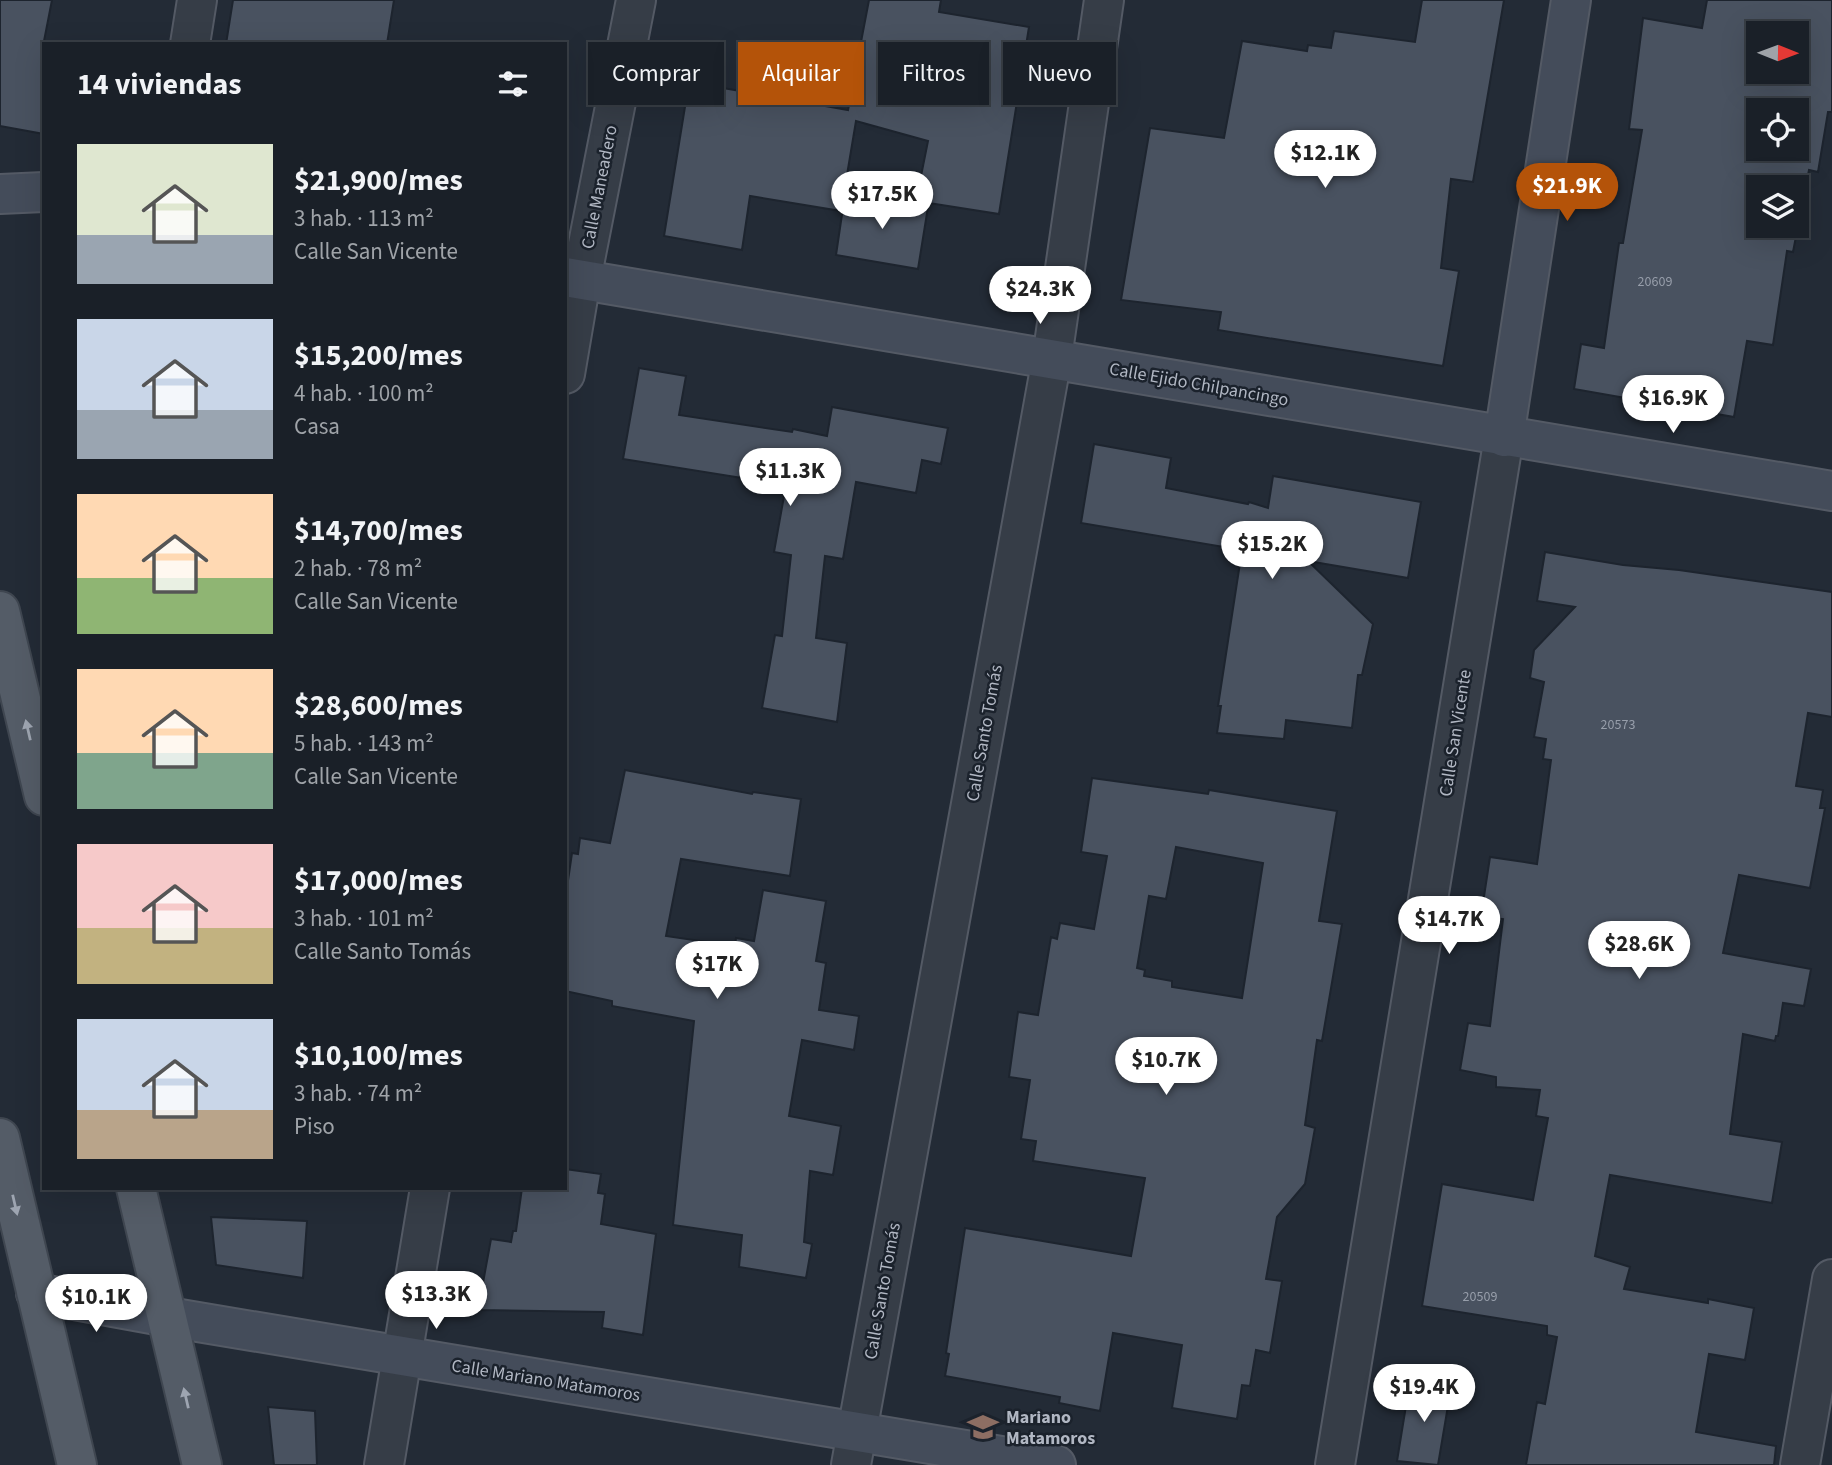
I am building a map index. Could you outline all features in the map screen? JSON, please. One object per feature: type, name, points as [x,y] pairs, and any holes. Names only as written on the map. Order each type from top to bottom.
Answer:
[{"type":"main road","points":[[0,611],[42,788]]},
{"type":"main road","points":[[0,1138],[73,1460]]},
{"type":"main road","points":[[136,1190],[202,1465]]},
{"type":"street","points":[[190,42],[197,0]]},
{"type":"street","name":"Calle Maneadero","points":[[567,350],[573,279],[636,0]]},
{"type":"street","name":"Calle Santo Tomás","points":[[854,1448],[1052,358],[1104,0]]},
{"type":"street","name":"Calle San Vicente","points":[[1335,1465],[1504,437],[1571,0]]},
{"type":"street","points":[[0,194],[42,192]]},
{"type":"street","name":"Calle Ejido Chilpancingo","points":[[573,279],[1832,491]]},
{"type":"street","points":[[384,1465],[430,1190]]},
{"type":"street","points":[[1800,1465],[1832,1279]]},
{"type":"street","name":"Calle Mariano Matamoros","points":[[36,1293],[402,1356],[854,1448],[1056,1465]]},
{"type":"building","points":[[0,0],[52,0],[42,42],[42,134],[0,126]]},
{"type":"building","points":[[233,0],[394,0],[387,42],[226,42]]},
{"type":"building","points":[[869,0],[941,0],[939,12],[1029,27],[1027,42],[1003,42],[1003,105],[1016,105],[999,214],[916,201],[928,141],[856,121],[841,211],[750,196],[742,250],[664,236],[685,105],[724,105],[724,88],[738,91],[738,105],[820,105],[848,110],[849,105],[864,105],[864,42],[861,42]]},
{"type":"building","points":[[1422,0],[1504,0],[1473,182],[1451,179],[1441,268],[1459,271],[1443,366],[1218,330],[1221,312],[1121,300],[1150,128],[1224,138],[1242,41],[1307,51],[1308,45],[1331,48],[1334,31],[1415,42]]},
{"type":"building","points":[[1707,0],[1832,0],[1832,112],[1828,112],[1818,172],[1809,170],[1808,175],[1746,175],[1746,238],[1796,238],[1793,252],[1787,251],[1773,345],[1747,341],[1734,417],[1574,389],[1581,344],[1604,348],[1619,243],[1623,243],[1642,130],[1629,129],[1643,18],[1702,28]]},
{"type":"building","points":[[845,194],[928,207],[918,269],[836,255]]},
{"type":"building","points":[[639,368],[686,376],[679,415],[792,432],[793,429],[827,436],[832,407],[948,428],[941,464],[922,460],[916,493],[856,482],[843,559],[825,556],[816,638],[847,643],[837,722],[762,708],[775,635],[782,636],[791,555],[774,552],[786,485],[623,459]]},
{"type":"building","points":[[1094,444],[1171,458],[1166,488],[1248,504],[1249,502],[1268,508],[1273,476],[1421,502],[1408,578],[1308,561],[1373,624],[1362,675],[1358,675],[1352,728],[1286,720],[1284,739],[1217,733],[1221,706],[1218,706],[1242,550],[1081,523]]},
{"type":"building","points":[[1545,552],[1623,565],[1679,570],[1832,592],[1832,717],[1808,713],[1796,786],[1823,790],[1820,808],[1825,808],[1810,888],[1739,875],[1723,953],[1811,969],[1804,1006],[1783,1003],[1775,1041],[1743,1034],[1730,1134],[1782,1142],[1772,1203],[1610,1175],[1595,1256],[1630,1267],[1624,1289],[1708,1303],[1708,1299],[1754,1308],[1745,1360],[1709,1354],[1696,1432],[1776,1446],[1774,1465],[1526,1465],[1537,1402],[1545,1404],[1557,1337],[1547,1335],[1547,1326],[1422,1306],[1442,1184],[1533,1200],[1548,1118],[1536,1116],[1540,1090],[1496,1087],[1496,1077],[1460,1070],[1468,1023],[1490,1026],[1503,919],[1481,916],[1490,857],[1537,864],[1551,760],[1543,759],[1546,739],[1534,737],[1544,682],[1530,678],[1534,650],[1575,607],[1537,601]]},
{"type":"building","points":[[625,770],[752,794],[801,799],[790,876],[681,859],[666,936],[735,946],[736,938],[754,941],[763,890],[826,901],[816,961],[826,963],[819,1010],[859,1016],[854,1050],[802,1040],[789,1116],[841,1126],[833,1175],[810,1171],[804,1242],[812,1244],[806,1278],[739,1267],[742,1235],[673,1225],[694,1021],[612,1006],[612,1001],[567,991],[567,887],[572,853],[578,854],[580,838],[610,843]]},
{"type":"building","points":[[1092,778],[1208,794],[1209,790],[1337,811],[1319,921],[1342,924],[1322,1041],[1317,1040],[1305,1125],[1315,1128],[1305,1184],[1277,1217],[1266,1279],[1282,1281],[1270,1353],[1256,1350],[1250,1386],[1242,1385],[1237,1419],[1172,1408],[1182,1345],[1113,1333],[1100,1411],[1059,1403],[1060,1397],[945,1376],[965,1228],[1131,1256],[1145,1178],[1033,1161],[1036,1141],[1021,1139],[1030,1080],[1009,1077],[1018,1012],[1038,1015],[1051,937],[1057,939],[1060,923],[1094,929],[1107,856],[1081,852]],"holes":[[[1176,847],[1263,863],[1242,998],[1172,987],[1172,981],[1144,976],[1145,970],[1137,968],[1149,896],[1166,899]]]},
{"type":"building","points":[[567,1169],[601,1174],[598,1193],[605,1194],[601,1224],[656,1234],[643,1335],[602,1328],[604,1312],[478,1310],[491,1239],[511,1242],[513,1231],[516,1231],[522,1190],[567,1190]]},
{"type":"building","points":[[211,1217],[307,1221],[303,1278],[216,1265]]},
{"type":"building","points":[[1410,1381],[1451,1388],[1438,1465],[1397,1461]]},
{"type":"building","points":[[268,1407],[315,1411],[317,1465],[274,1465]]},
{"type":"place","name":"Mariano Matamoros","points":[[983,1427]]}]
